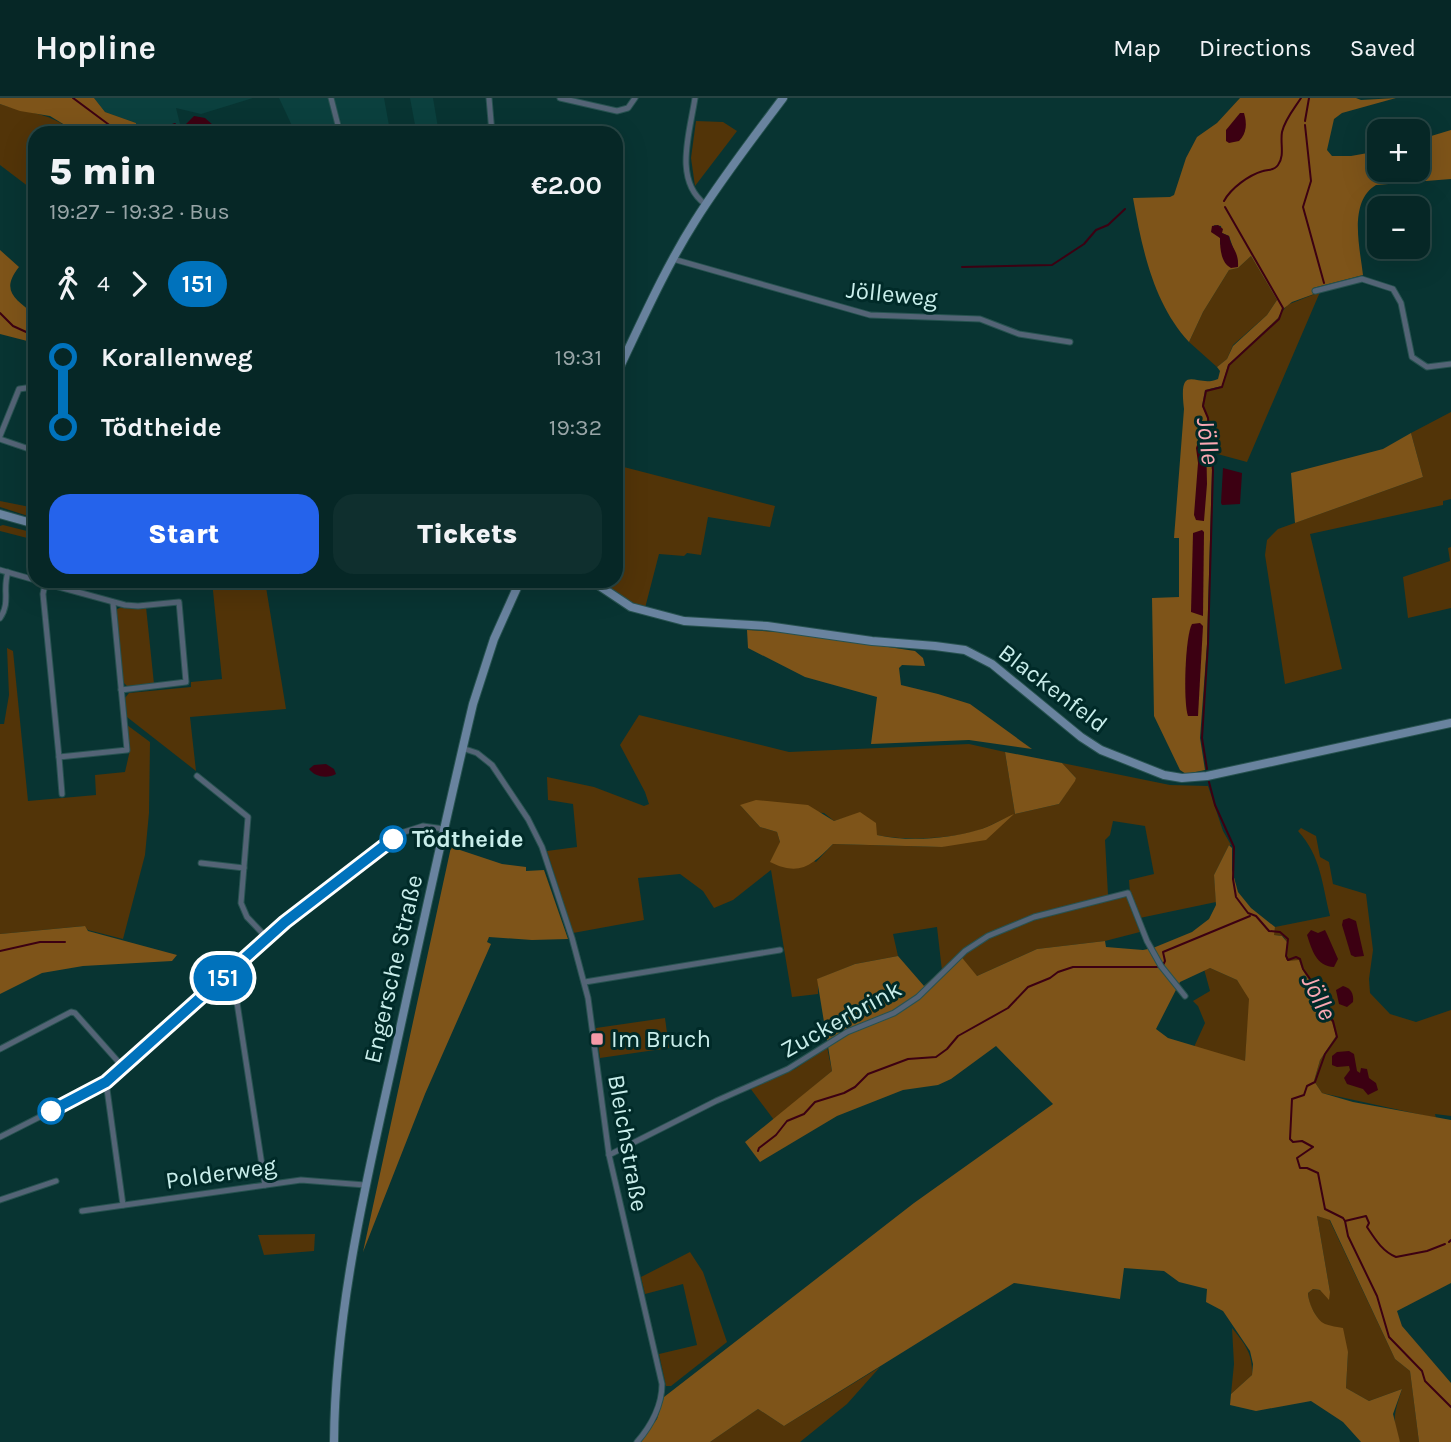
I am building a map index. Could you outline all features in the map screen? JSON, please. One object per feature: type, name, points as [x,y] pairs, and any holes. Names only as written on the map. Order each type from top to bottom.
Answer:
[{"type":"main road","points":[[623,361],[673,259],[705,204],[783,98]]},
{"type":"main road","points":[[0,514],[28,522]]},
{"type":"main road","name":"Engersche Straße","points":[[334,1442],[337,1361],[345,1290],[365,1185],[463,748],[486,659],[517,588]]},
{"type":"main road","name":"Blackenfeld","points":[[602,588],[631,607],[684,621],[781,628],[872,641],[965,650],[992,664],[1081,737],[1101,750],[1164,775],[1182,778],[1207,776],[1451,723]]},
{"type":"street","points":[[331,98],[338,126]]},
{"type":"street","points":[[489,98],[492,126]]},
{"type":"street","points":[[560,98],[617,111],[628,108],[635,98]]},
{"type":"street","points":[[695,98],[686,155],[687,172],[692,192],[705,204]]},
{"type":"street","name":"Jölleweg","points":[[673,259],[870,315],[980,319],[1019,334],[1070,342]]},
{"type":"street","points":[[1315,291],[1362,279],[1393,289],[1401,303],[1412,357],[1427,367],[1451,364]]},
{"type":"street","points":[[26,388],[19,389],[0,437],[28,448]]},
{"type":"street","points":[[0,570],[28,578]]},
{"type":"street","points":[[0,618],[6,608],[4,583],[8,572]]},
{"type":"street","points":[[44,588],[62,794]]},
{"type":"street","points":[[62,588],[113,603],[138,606],[179,602],[186,682],[121,690]]},
{"type":"street","points":[[59,757],[127,750],[113,603]]},
{"type":"street","name":"Bleichstraße","points":[[463,748],[477,753],[492,765],[528,819],[542,847],[585,982],[609,1155],[662,1384],[652,1422],[637,1442]]},
{"type":"street","points":[[197,776],[248,817],[241,903],[243,911],[267,938]]},
{"type":"street","points":[[0,1137],[106,1082],[306,905],[401,834],[418,826],[444,829]]},
{"type":"street","points":[[201,863],[244,868]]},
{"type":"street","name":"Zuckerbrink","points":[[609,1155],[716,1101],[788,1069],[847,1032],[894,1013],[918,997],[974,944],[999,930],[1034,917],[1128,893],[1147,941],[1161,967],[1185,996]]},
{"type":"street","points":[[585,982],[780,950]]},
{"type":"street","points":[[232,970],[265,1185]]},
{"type":"street","points":[[0,1049],[71,1012],[75,1013],[123,1067]]},
{"type":"street","points":[[106,1082],[123,1205]]},
{"type":"street","name":"Polderweg","points":[[82,1211],[301,1180],[365,1185]]},
{"type":"street","points":[[0,1200],[56,1181]]},
{"type":"shaded area","points":[[0,98],[94,98],[105,112],[136,123],[136,126],[66,126],[50,116],[20,111],[0,104]]},
{"type":"shaded area","points":[[94,98],[253,98],[201,114],[176,108],[180,124],[178,126],[136,126],[136,123],[105,112]]},
{"type":"shaded area","points":[[279,98],[328,98],[335,126],[292,126]]},
{"type":"shaded area","points":[[334,98],[384,98],[389,126],[342,126]]},
{"type":"shaded area","points":[[410,98],[433,98],[438,126],[415,126]]},
{"type":"shaded area","points":[[1240,98],[1396,98],[1342,113],[1334,119],[1327,150],[1332,156],[1367,153],[1367,182],[1414,182],[1376,185],[1362,202],[1358,239],[1363,275],[1313,288],[1314,294],[1292,302],[1228,365],[1222,386],[1205,390],[1202,406],[1208,418],[1206,424],[1210,437],[1212,470],[1207,644],[1200,738],[1205,770],[1186,774],[1180,770],[1154,716],[1152,598],[1179,597],[1179,538],[1174,538],[1184,385],[1191,379],[1218,379],[1220,371],[1217,367],[1227,359],[1233,346],[1267,315],[1277,300],[1251,256],[1238,268],[1229,270],[1203,312],[1189,342],[1166,310],[1145,255],[1133,198],[1174,195],[1186,158],[1197,137],[1217,123]],"holes":[[[1214,225],[1221,226],[1222,233],[1229,236],[1238,262],[1220,244]]]},
{"type":"shaded area","points":[[0,104],[41,115],[64,125],[28,126],[28,186],[0,165]]},
{"type":"shaded area","points":[[1240,113],[1244,113],[1245,131],[1239,141],[1229,143],[1226,141],[1226,130]]},
{"type":"shaded area","points":[[194,116],[205,118],[214,126],[186,126]]},
{"type":"shaded area","points":[[696,121],[723,122],[737,131],[695,186],[691,158]]},
{"type":"shaded area","points":[[1451,130],[1451,179],[1430,181],[1430,136]]},
{"type":"shaded area","points":[[1218,225],[1223,229],[1222,233],[1229,236],[1238,267],[1231,268],[1223,259],[1220,238],[1211,232],[1212,226]]},
{"type":"shaded area","points":[[0,250],[19,267],[13,275],[10,289],[16,299],[28,309],[28,341],[0,334]]},
{"type":"shaded area","points":[[1251,256],[1277,300],[1267,315],[1233,345],[1227,359],[1217,367],[1189,342],[1203,312],[1229,270],[1238,268]]},
{"type":"shaded area","points":[[1320,292],[1247,462],[1210,452],[1210,437],[1202,406],[1205,390],[1219,388],[1224,383],[1228,365],[1278,318],[1287,305]]},
{"type":"shaded area","points":[[1451,412],[1451,499],[1443,501],[1443,505],[1310,534],[1342,669],[1285,684],[1265,555],[1267,540],[1278,529],[1423,477],[1411,433]]},
{"type":"shaded area","points":[[1411,433],[1423,477],[1295,523],[1291,473],[1383,449]]},
{"type":"shaded area","points":[[1200,436],[1206,436],[1207,484],[1204,521],[1196,520],[1194,515],[1198,463],[1196,448]]},
{"type":"shaded area","points":[[623,467],[775,506],[770,527],[708,517],[701,555],[659,554],[645,608],[633,604],[609,588],[623,588]]},
{"type":"shaded area","points":[[1223,468],[1242,473],[1240,504],[1221,503]]},
{"type":"shaded area","points":[[0,501],[28,507],[28,516],[0,507]]},
{"type":"shaded area","points":[[0,526],[28,531],[28,538],[0,531]]},
{"type":"shaded area","points":[[1202,530],[1203,616],[1191,612],[1193,533]]},
{"type":"shaded area","points":[[1451,547],[1451,608],[1408,618],[1403,577],[1450,561],[1448,548]]},
{"type":"shaded area","points":[[213,588],[266,588],[286,709],[190,717],[196,771],[127,717],[125,698],[129,693],[191,687],[191,682],[222,679]]},
{"type":"shaded area","points":[[122,607],[146,607],[154,684],[127,686],[122,681],[115,610]]},
{"type":"shaded area","points":[[1200,623],[1203,626],[1198,716],[1188,716],[1186,655],[1192,624]]},
{"type":"shaded area","points":[[747,630],[794,633],[915,651],[923,658],[925,666],[902,665],[899,668],[901,685],[970,704],[1032,749],[969,740],[871,744],[877,697],[805,677],[748,648]]},
{"type":"shaded area","points":[[7,648],[13,651],[28,801],[96,795],[95,775],[125,772],[130,750],[127,725],[150,742],[149,813],[145,855],[123,939],[88,930],[84,926],[0,934],[0,724],[4,724],[9,695]]},
{"type":"shaded area","points":[[639,715],[789,752],[969,744],[1005,752],[1015,814],[1059,804],[1076,778],[1062,763],[1170,785],[1208,786],[1223,831],[1231,845],[1214,875],[1216,902],[1135,919],[1140,932],[1105,941],[1037,949],[977,976],[942,971],[937,927],[893,934],[898,956],[855,964],[818,979],[818,994],[792,997],[771,870],[733,900],[714,908],[703,891],[680,874],[638,878],[644,920],[573,933],[547,851],[577,847],[573,804],[548,800],[547,777],[594,787],[644,806],[649,804],[620,745]],"holes":[[[741,806],[824,813],[834,821],[860,813],[869,820],[877,835],[901,838],[958,835],[982,829],[1012,816],[942,847],[833,844],[816,862],[780,842],[777,832],[760,827]],[[1113,821],[1145,826],[1154,874],[1129,880],[1130,893],[1108,895],[1105,840],[1110,835]]]},
{"type":"shaded area","points":[[1005,752],[1062,763],[1076,778],[1075,781],[1059,804],[1015,814]]},
{"type":"shaded area","points":[[326,764],[334,769],[336,774],[321,776],[309,769],[314,765]]},
{"type":"shaded area","points":[[756,800],[808,805],[834,821],[860,812],[876,823],[877,835],[902,838],[966,833],[987,827],[1014,814],[986,840],[942,847],[833,844],[812,863],[790,868],[770,862],[780,842],[777,832],[760,827],[740,805]]},
{"type":"shaded area","points":[[1301,828],[1316,836],[1320,857],[1329,862],[1333,884],[1366,894],[1373,950],[1370,993],[1390,1014],[1416,1022],[1451,1010],[1451,1116],[1435,1114],[1436,1118],[1322,1093],[1314,1081],[1320,1060],[1336,1036],[1319,997],[1320,992],[1299,961],[1286,959],[1287,942],[1283,936],[1273,935],[1275,927],[1330,916],[1320,871],[1312,850],[1298,831]]},
{"type":"shaded area","points":[[1229,845],[1232,848],[1232,870],[1238,892],[1251,908],[1275,927],[1274,935],[1282,936],[1287,942],[1286,959],[1299,960],[1308,978],[1321,992],[1319,997],[1328,1009],[1326,1016],[1332,1022],[1336,1036],[1320,1060],[1314,1081],[1322,1093],[1353,1102],[1451,1120],[1451,1283],[1397,1311],[1402,1326],[1451,1383],[1451,1442],[1419,1442],[1410,1371],[1395,1359],[1330,1220],[1317,1216],[1330,1292],[1329,1300],[1320,1290],[1313,1289],[1308,1293],[1311,1306],[1322,1322],[1343,1328],[1348,1352],[1346,1388],[1369,1401],[1402,1389],[1393,1414],[1400,1442],[1361,1442],[1343,1422],[1311,1401],[1256,1411],[1230,1405],[1231,1394],[1252,1375],[1253,1364],[1250,1351],[1223,1311],[1206,1302],[1207,1289],[1179,1282],[1164,1271],[1124,1268],[1120,1299],[1014,1283],[784,1426],[758,1409],[710,1442],[640,1442],[657,1419],[664,1397],[914,1203],[1053,1104],[996,1046],[951,1079],[938,1085],[903,1090],[837,1116],[760,1162],[745,1142],[832,1071],[817,979],[855,964],[898,956],[924,986],[959,954],[977,976],[1037,949],[1105,941],[1106,947],[1143,950],[1153,948],[1192,932],[1209,919],[1216,905],[1214,875]],"holes":[[[1210,968],[1237,980],[1249,999],[1245,1061],[1168,1038],[1156,1029],[1180,982]]]},
{"type":"shaded area","points":[[451,847],[502,864],[526,867],[526,871],[544,870],[568,939],[489,937],[487,942],[491,944],[425,1094],[363,1252]]},
{"type":"shaded area","points":[[1349,918],[1356,921],[1364,956],[1351,955],[1342,925],[1343,920]]},
{"type":"shaded area","points":[[85,926],[88,931],[177,955],[172,961],[83,966],[42,973],[0,994],[0,934]]},
{"type":"shaded area","points":[[1311,930],[1318,933],[1325,930],[1338,959],[1334,967],[1323,964],[1316,956],[1307,935]]},
{"type":"shaded area","points":[[1210,968],[1237,980],[1250,998],[1245,1062],[1194,1047],[1205,1023],[1193,1001],[1210,991],[1204,969]]},
{"type":"shaded area","points":[[1343,986],[1350,990],[1353,996],[1353,1002],[1347,1007],[1339,1004],[1336,990]]},
{"type":"shaded area","points":[[665,1018],[669,1048],[600,1058],[596,1028]]},
{"type":"shaded area","points":[[827,1047],[832,1071],[774,1120],[750,1088],[795,1069]]},
{"type":"shaded area","points":[[1349,1051],[1354,1054],[1357,1071],[1360,1073],[1361,1068],[1367,1069],[1369,1078],[1376,1083],[1378,1090],[1368,1095],[1363,1089],[1347,1084],[1344,1078],[1350,1070],[1349,1066],[1332,1065],[1332,1056],[1337,1052]]},
{"type":"shaded area","points":[[1317,1216],[1329,1219],[1395,1359],[1410,1371],[1419,1442],[1400,1442],[1397,1435],[1395,1415],[1402,1389],[1369,1401],[1346,1388],[1348,1352],[1323,1325],[1309,1301],[1308,1293],[1313,1289],[1330,1292]]},
{"type":"shaded area","points":[[315,1234],[314,1251],[264,1255],[258,1235]]},
{"type":"shaded area","points":[[690,1252],[703,1272],[727,1342],[671,1386],[666,1386],[659,1354],[697,1345],[683,1284],[645,1294],[641,1277]]},
{"type":"shaded area","points":[[1232,1328],[1247,1350],[1252,1375],[1231,1394],[1234,1364]]},
{"type":"shaded area","points":[[880,1367],[847,1404],[800,1442],[710,1442],[758,1409],[784,1426]]},
{"type":"waterway","points":[[73,98],[111,126]]},
{"type":"waterway","name":"Jölle","points":[[1224,201],[1231,191],[1246,179],[1278,165],[1283,127],[1301,98]]},
{"type":"waterway","points":[[1305,121],[1309,98]]},
{"type":"waterway","points":[[170,126],[175,124]]},
{"type":"waterway","points":[[1305,125],[1311,181],[1303,207],[1324,283]]},
{"type":"waterway","name":"Jölle","points":[[1207,769],[1202,738],[1208,644],[1213,470],[1208,418],[1203,406],[1206,391],[1222,387],[1229,365],[1279,319],[1283,308],[1225,207]]},
{"type":"waterway","points":[[962,267],[1052,265],[1084,244],[1096,230],[1108,225],[1125,209]]},
{"type":"waterway","points":[[0,313],[13,326],[28,333]]},
{"type":"waterway","name":"Jölle","points":[[1209,782],[1215,805],[1234,847],[1233,879],[1236,897],[1248,913],[1256,916],[1269,931],[1280,932],[1288,939],[1286,956],[1288,960],[1296,957],[1300,959],[1303,969],[1315,986],[1320,987],[1337,1037],[1325,1054],[1315,1082],[1307,1086],[1304,1095],[1292,1099],[1290,1139],[1313,1147],[1297,1158],[1300,1168],[1318,1173],[1325,1209],[1345,1221],[1348,1236],[1377,1296],[1389,1337],[1422,1371],[1425,1381],[1451,1407]]},
{"type":"waterway","points":[[1163,965],[1163,952],[1250,916]]},
{"type":"waterway","points":[[0,951],[40,942],[65,942]]},
{"type":"waterway","points":[[758,1151],[787,1121],[804,1114],[815,1102],[844,1093],[855,1087],[868,1074],[908,1059],[936,1057],[958,1036],[1008,1008],[1028,987],[1058,972],[1073,967],[1157,967]]},
{"type":"waterway","points":[[1345,1221],[1366,1216],[1369,1223],[1367,1227],[1376,1240],[1396,1257],[1427,1251],[1445,1244]]},
{"type":"bus line","name":"151","points":[[51,1111],[106,1082],[285,922],[393,839]]},
{"type":"place","name":"Tödtheide","points":[[393,839]]},
{"type":"place","name":"Im Bruch","points":[[597,1039]]}]
